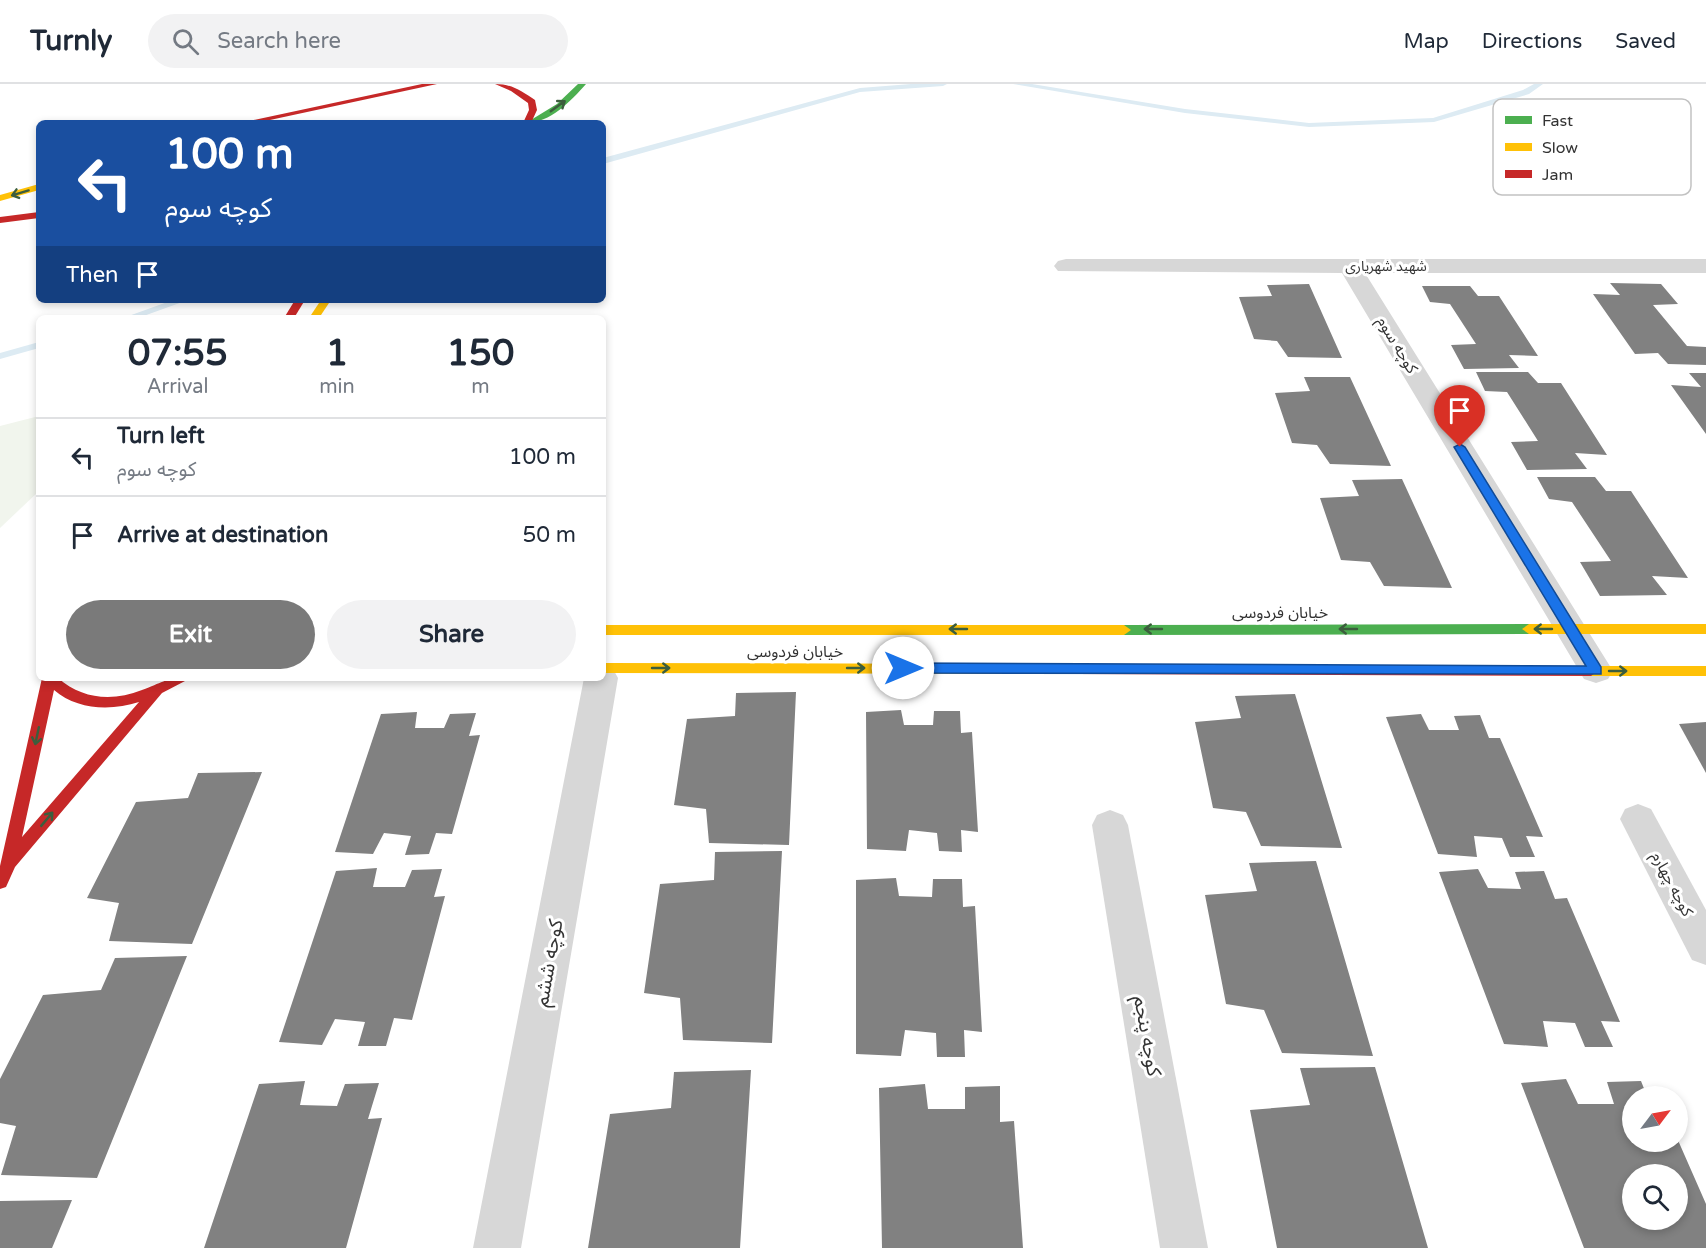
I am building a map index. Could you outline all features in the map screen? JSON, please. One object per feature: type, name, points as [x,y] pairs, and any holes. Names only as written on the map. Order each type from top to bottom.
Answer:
[{"type":"street","points":[[340,104],[358,88],[359,84]]},
{"type":"street","points":[[259,120],[434,84]]},
{"type":"street","points":[[499,84],[514,89],[532,102],[533,110],[530,120]]},
{"type":"street","points":[[534,120],[560,106],[582,84]]},
{"type":"street","points":[[0,198],[36,188]]},
{"type":"street","points":[[0,220],[36,214]]},
{"type":"street","name":"شهید شهریاری","points":[[1066,266],[1697,266]]},
{"type":"street","name":"کوچه سوم","points":[[1349,266],[1596,671]]},
{"type":"street","points":[[1697,266],[1706,284]]},
{"type":"street","name":"خیابان فردوسی","points":[[606,630],[1706,629]]},
{"type":"street","name":"خیابان فردوسی","points":[[606,668],[1706,671]]},
{"type":"street","points":[[0,882],[9,863],[49,681]]},
{"type":"street","points":[[51,681],[58,690],[71,698],[89,702],[133,699],[156,691],[174,681]]},
{"type":"street","name":"کوچه ششم","points":[[497,1248],[600,681]]},
{"type":"street","points":[[9,863],[156,691]]},
{"type":"street","name":"کوچه چهارم","points":[[1638,819],[1706,948]]},
{"type":"street","name":"کوچه پنجم","points":[[1110,825],[1184,1248]]},
{"type":"shaded area","points":[[36,417],[36,494],[0,528],[0,426]]},
{"type":"building","points":[[1610,283],[1661,284],[1678,304],[1653,305],[1687,346],[1706,347],[1706,365],[1668,364],[1658,353],[1635,354],[1593,294],[1620,295]]},
{"type":"building","points":[[1309,284],[1342,358],[1288,357],[1277,341],[1254,339],[1239,297],[1272,296],[1267,285]]},
{"type":"building","points":[[1422,286],[1470,286],[1478,296],[1499,296],[1538,356],[1509,355],[1519,368],[1464,369],[1451,345],[1476,344],[1450,304],[1430,302]]},
{"type":"building","points":[[1476,372],[1528,372],[1538,383],[1561,383],[1607,455],[1575,453],[1587,469],[1527,470],[1511,442],[1538,441],[1507,392],[1485,391]]},
{"type":"building","points":[[1689,373],[1706,373],[1706,434],[1671,385],[1701,387]]},
{"type":"building","points":[[1304,377],[1350,377],[1391,466],[1330,464],[1317,445],[1292,443],[1275,393],[1310,391]]},
{"type":"building","points":[[1537,477],[1595,477],[1606,491],[1631,491],[1688,578],[1652,576],[1667,595],[1600,596],[1580,562],[1611,561],[1572,502],[1549,499]]},
{"type":"building","points":[[1402,479],[1452,588],[1384,586],[1370,562],[1341,560],[1320,498],[1359,496],[1352,480]]},
{"type":"building","points":[[796,692],[789,845],[709,843],[706,809],[674,805],[687,719],[735,716],[736,693]]},
{"type":"building","points":[[1295,694],[1342,848],[1261,846],[1246,812],[1213,808],[1195,722],[1241,718],[1235,696]]},
{"type":"building","points":[[901,710],[904,725],[933,725],[934,711],[960,711],[961,733],[972,732],[978,832],[961,830],[962,852],[939,851],[937,833],[909,830],[906,851],[867,849],[866,712]]},
{"type":"building","points":[[417,712],[415,728],[444,728],[450,714],[476,713],[469,736],[480,735],[452,834],[436,833],[429,854],[405,855],[411,836],[384,833],[373,854],[335,852],[381,714]]},
{"type":"building","points":[[1421,714],[1429,730],[1459,730],[1454,716],[1480,715],[1489,738],[1500,738],[1543,837],[1526,836],[1535,857],[1510,857],[1502,838],[1474,836],[1477,857],[1438,854],[1386,717]]},
{"type":"building","points":[[1706,722],[1706,773],[1679,724]]},
{"type":"building","points":[[262,772],[192,944],[109,941],[119,903],[87,898],[136,802],[188,798],[198,773]]},
{"type":"building","points":[[782,851],[772,1043],[683,1040],[680,998],[644,993],[660,884],[714,880],[715,852]]},
{"type":"building","points":[[1316,861],[1373,1056],[1282,1053],[1264,1010],[1226,1004],[1205,895],[1257,891],[1249,863]]},
{"type":"building","points":[[377,868],[373,887],[405,887],[412,870],[442,869],[434,897],[445,896],[412,1020],[394,1018],[386,1046],[358,1046],[365,1022],[335,1019],[322,1045],[279,1042],[336,871]]},
{"type":"building","points":[[1478,869],[1488,888],[1521,889],[1515,872],[1544,871],[1555,899],[1567,898],[1620,1022],[1601,1021],[1613,1047],[1585,1047],[1575,1023],[1543,1021],[1548,1047],[1504,1044],[1439,872]]},
{"type":"building","points":[[896,878],[899,896],[932,897],[933,879],[962,879],[963,907],[975,906],[982,1032],[964,1030],[965,1057],[937,1057],[936,1033],[905,1030],[901,1056],[856,1054],[856,880]]},
{"type":"building","points":[[187,956],[97,1178],[1,1175],[16,1126],[0,1123],[0,1079],[43,995],[101,990],[115,958]]},
{"type":"building","points":[[1375,1067],[1428,1248],[1277,1248],[1250,1110],[1310,1105],[1300,1068]]},
{"type":"building","points":[[751,1070],[740,1248],[588,1248],[610,1114],[671,1108],[674,1072]]},
{"type":"building","points":[[1566,1079],[1578,1104],[1614,1104],[1607,1082],[1641,1081],[1643,1086],[1622,1086],[1622,1152],[1683,1152],[1706,1204],[1706,1248],[1584,1248],[1521,1083]]},
{"type":"building","points":[[305,1081],[300,1105],[337,1106],[345,1084],[379,1083],[368,1119],[382,1118],[346,1248],[204,1248],[259,1084]]},
{"type":"building","points":[[925,1084],[928,1109],[965,1109],[965,1087],[1000,1086],[1000,1122],[1014,1121],[1023,1248],[882,1248],[879,1088]]},
{"type":"building","points":[[72,1200],[52,1248],[0,1248],[0,1201]]},
{"type":"waterway","points":[[606,160],[860,90],[943,84]]},
{"type":"waterway","points":[[1017,84],[1185,111],[1309,125],[1434,120],[1493,102]]},
{"type":"waterway","points":[[1503,99],[1526,92],[1539,84]]},
{"type":"waterway","points":[[137,315],[174,303]]},
{"type":"waterway","points":[[0,356],[36,346]]},
{"type":"traffic: fast","points":[[535,120],[560,106],[582,84]]},
{"type":"traffic: fast","points":[[1124,630],[1529,629]]},
{"type":"traffic: slow","points":[[0,198],[36,188]]},
{"type":"traffic: slow","points":[[316,315],[324,303]]},
{"type":"traffic: slow","points":[[1529,629],[1706,629]]},
{"type":"traffic: slow","points":[[606,630],[1124,630]]},
{"type":"traffic: slow","points":[[606,668],[1075,669]]},
{"type":"traffic: slow","points":[[1591,671],[1706,671]]},
{"type":"traffic: jam","points":[[259,120],[433,84]]},
{"type":"traffic: jam","points":[[499,84],[514,89],[532,102],[533,110],[528,120]]},
{"type":"traffic: jam","points":[[0,220],[36,215]]},
{"type":"traffic: jam","points":[[291,315],[298,303]]},
{"type":"traffic: jam","points":[[1075,669],[1591,671]]},
{"type":"traffic: jam","points":[[10,858],[49,681]]},
{"type":"traffic: jam","points":[[52,681],[79,699],[96,702],[130,699],[175,681]]},
{"type":"traffic: jam","points":[[0,882],[9,863],[156,691]]},
{"type":"route","points":[[903,668],[1596,671],[1460,447]]}]
